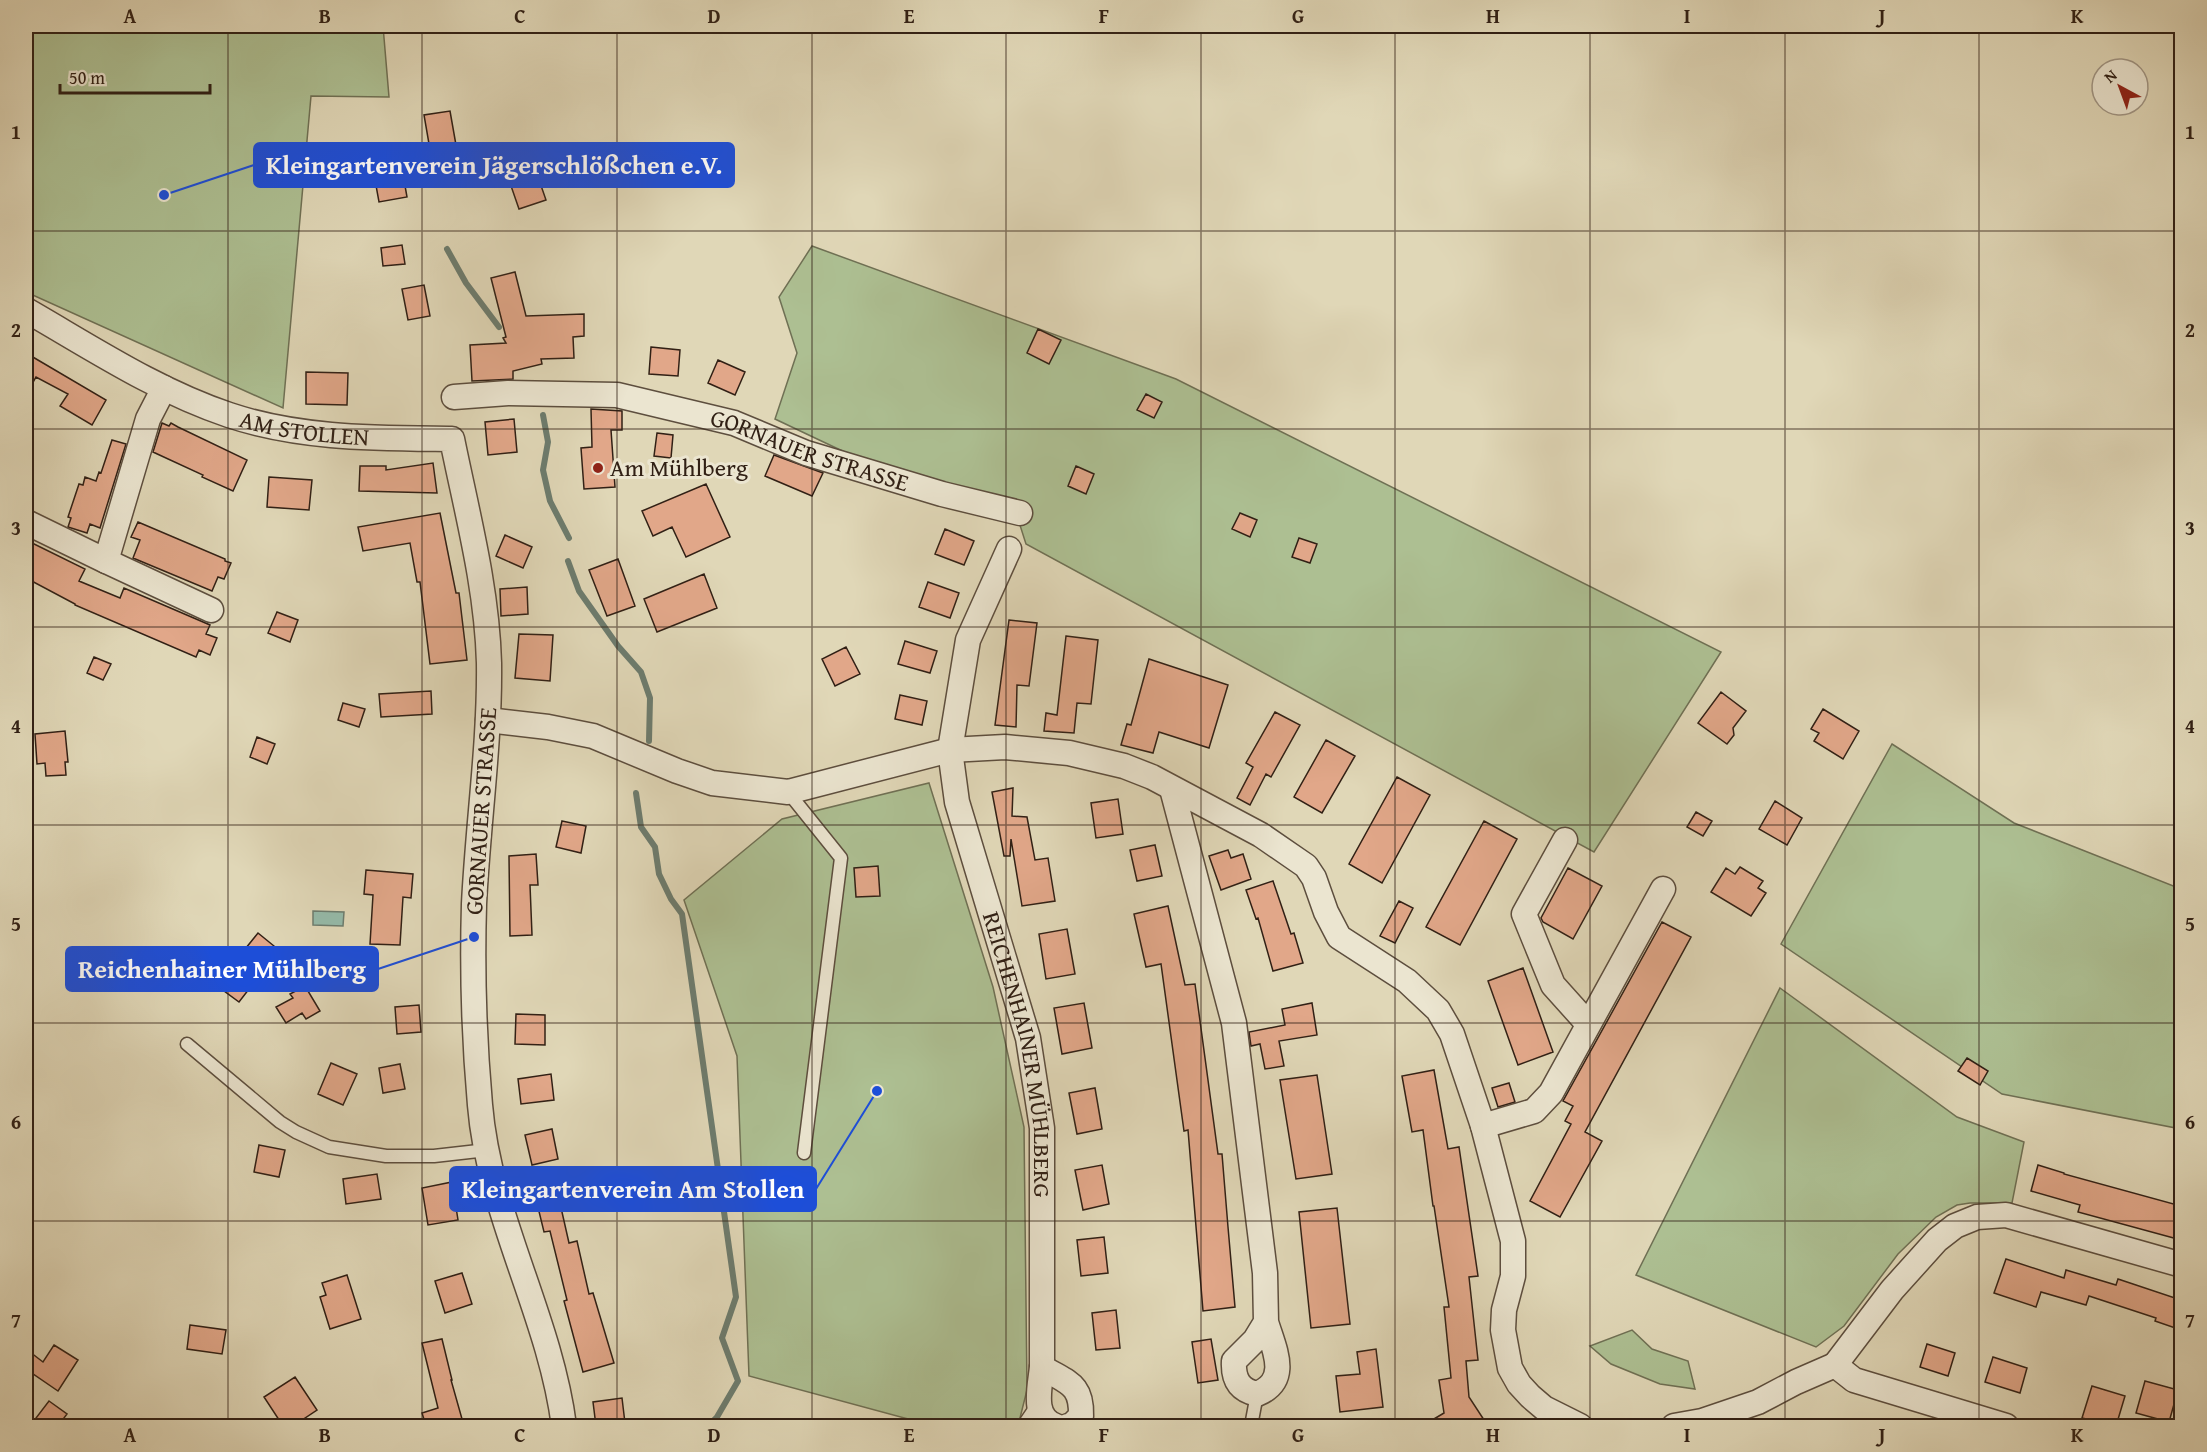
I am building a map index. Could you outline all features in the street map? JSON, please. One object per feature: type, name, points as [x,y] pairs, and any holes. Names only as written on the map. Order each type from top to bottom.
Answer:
[{"type":"street","name":"AM STOLLEN","points":[[26,310],[164,388],[230,415],[285,429],[361,438],[452,439]]},
{"type":"street","points":[[106,561],[148,419],[164,388]]},
{"type":"street","name":"GORNAUER STRASSE","points":[[454,397],[508,393],[617,395],[734,423],[806,453],[942,494],[1020,513]]},
{"type":"street","name":"GORNAUER STRASSE","points":[[452,439],[480,572],[489,660],[488,720],[474,903],[474,1005],[480,1109],[487,1150],[506,1222],[558,1388],[564,1426]]},
{"type":"street","points":[[26,522],[211,610]]},
{"type":"street","name":"REICHENHAINER MÜHLBERG","points":[[1009,549],[968,640],[950,750],[957,802],[1028,1038],[1042,1128],[1042,1368],[1038,1404]]},
{"type":"street","points":[[488,720],[548,727],[593,736],[676,771],[712,783],[788,792],[950,750],[1005,747],[1069,753],[1124,766],[1152,777],[1262,834],[1306,866],[1314,878],[1326,912],[1339,937],[1407,981],[1438,1010],[1452,1034],[1484,1126],[1513,1241],[1513,1276],[1504,1310],[1503,1330],[1510,1368],[1519,1384],[1544,1408],[1580,1426]]},
{"type":"street","points":[[1172,789],[1234,1023],[1265,1274],[1266,1323],[1278,1370],[1277,1377],[1272,1384],[1257,1394],[1242,1389],[1236,1381],[1233,1371],[1234,1361],[1255,1340],[1266,1323]]},
{"type":"street","points":[[1565,840],[1524,914],[1553,985],[1588,1024]]},
{"type":"street","points":[[1484,1126],[1534,1111],[1551,1093],[1663,889]]},
{"type":"street","points":[[1674,1426],[1702,1421],[1758,1402],[1834,1365],[1892,1290],[1937,1240],[1954,1226],[1977,1217],[2006,1215],[2181,1265]]},
{"type":"street","points":[[1834,1365],[1854,1380],[2006,1426]]},
{"type":"street","points":[[1042,1368],[1076,1388],[1081,1400],[1081,1416],[1068,1426]]},
{"type":"street","points":[[1038,1404],[1042,1416],[1051,1425],[1056,1426]]},
{"type":"lane","points":[[788,792],[841,858],[804,1153]]},
{"type":"lane","points":[[187,1044],[280,1122],[329,1147],[386,1156],[409,1157],[487,1150]]},
{"type":"lane","points":[[1251,1426],[1257,1394]]},
{"type":"lane","points":[[1023,1426],[1038,1404]]},
{"type":"shaded area","points":[[26,26],[383,26],[389,97],[311,96],[283,408],[26,292]]},
{"type":"shaded area","points":[[812,246],[1176,379],[1721,652],[1594,852],[1026,544],[1019,522],[853,456],[775,419],[797,353],[779,297]]},
{"type":"shaded area","points":[[1892,744],[2014,823],[2181,889],[2181,1129],[2002,1094],[1781,944]]},
{"type":"shaded area","points":[[929,783],[993,987],[1024,1127],[1027,1390],[1018,1426],[934,1426],[749,1376],[737,1056],[684,900],[782,819]]},
{"type":"shaded area","points":[[313,911],[344,912],[343,926],[313,925]]},
{"type":"shaded area","points":[[1780,988],[1957,1117],[2024,1142],[2012,1203],[1957,1205],[1936,1217],[1898,1254],[1844,1326],[1816,1347],[1636,1275]]},
{"type":"shaded area","points":[[1632,1330],[1652,1349],[1688,1361],[1695,1389],[1660,1384],[1611,1364],[1590,1346]]},
{"type":"building","points":[[450,111],[459,162],[433,167],[424,115]]},
{"type":"building","points":[[401,163],[407,197],[379,202],[373,169]]},
{"type":"building","points":[[537,174],[546,200],[519,209],[510,183]]},
{"type":"building","points":[[402,245],[405,264],[383,266],[381,248]]},
{"type":"building","points":[[515,272],[526,316],[584,314],[584,336],[573,337],[574,358],[541,359],[542,364],[513,371],[513,379],[472,381],[470,345],[506,343],[491,278]]},
{"type":"building","points":[[424,285],[430,316],[408,320],[402,289]]},
{"type":"building","points":[[1038,329],[1061,340],[1049,364],[1027,353]]},
{"type":"building","points":[[651,347],[680,350],[678,376],[649,374]]},
{"type":"building","points":[[26,353],[106,400],[92,425],[60,406],[68,394],[36,377],[26,395]]},
{"type":"building","points":[[718,360],[745,372],[735,395],[708,383]]},
{"type":"building","points":[[306,372],[348,373],[347,405],[306,404]]},
{"type":"building","points":[[1146,394],[1162,402],[1154,418],[1137,410]]},
{"type":"building","points":[[591,409],[622,411],[622,430],[611,430],[615,487],[584,489],[581,448],[592,447]]},
{"type":"building","points":[[514,419],[517,452],[488,455],[485,422]]},
{"type":"building","points":[[162,423],[169,426],[171,423],[247,460],[233,491],[153,452]]},
{"type":"building","points":[[657,433],[673,435],[671,458],[654,456]]},
{"type":"building","points":[[112,440],[126,444],[100,528],[90,524],[87,533],[68,527],[71,518],[68,517],[79,484],[83,485],[85,477],[96,481]]},
{"type":"building","points":[[774,455],[823,473],[812,496],[765,476]]},
{"type":"building","points":[[433,463],[437,493],[359,491],[360,466],[386,466],[386,470]]},
{"type":"building","points":[[1076,466],[1094,474],[1086,494],[1068,486]]},
{"type":"building","points":[[269,477],[312,480],[309,510],[267,507]]},
{"type":"building","points":[[706,484],[730,537],[686,557],[672,527],[653,536],[642,511]]},
{"type":"building","points":[[440,513],[456,593],[459,593],[467,660],[430,664],[420,582],[417,582],[410,543],[363,551],[358,527]]},
{"type":"building","points":[[1240,513],[1257,520],[1250,537],[1232,529]]},
{"type":"building","points":[[138,522],[225,559],[231,563],[224,579],[218,577],[212,591],[133,558],[140,540],[131,537]]},
{"type":"building","points":[[945,529],[974,541],[964,565],[935,554]]},
{"type":"building","points":[[505,535],[532,547],[523,568],[496,556]]},
{"type":"building","points":[[1299,538],[1317,544],[1310,563],[1292,557]]},
{"type":"building","points":[[26,540],[85,569],[79,581],[120,598],[124,588],[210,625],[206,634],[217,638],[210,655],[199,650],[196,657],[75,605],[26,578]]},
{"type":"building","points":[[618,559],[635,606],[607,616],[589,570]]},
{"type":"building","points":[[704,574],[717,608],[657,632],[644,599]]},
{"type":"building","points":[[928,582],[959,593],[950,618],[919,607]]},
{"type":"building","points":[[527,587],[528,614],[501,616],[500,589]]},
{"type":"building","points":[[277,612],[298,620],[290,642],[268,633]]},
{"type":"building","points":[[1009,620],[1037,623],[1029,686],[1017,685],[1016,727],[995,725]]},
{"type":"building","points":[[519,634],[553,635],[550,681],[515,678]]},
{"type":"building","points":[[1066,636],[1098,640],[1091,704],[1077,703],[1074,733],[1044,731],[1046,713],[1057,715]]},
{"type":"building","points":[[905,641],[937,651],[930,673],[898,664]]},
{"type":"building","points":[[846,647],[860,674],[835,686],[822,659]]},
{"type":"building","points":[[94,657],[111,664],[103,680],[87,673]]},
{"type":"building","points":[[1149,659],[1228,685],[1209,748],[1159,732],[1153,753],[1121,745],[1127,724],[1131,725]]},
{"type":"building","points":[[431,691],[432,714],[381,717],[379,694]]},
{"type":"building","points":[[1721,692],[1746,711],[1733,728],[1734,735],[1727,744],[1698,723]]},
{"type":"building","points":[[900,695],[927,701],[922,725],[895,719]]},
{"type":"building","points":[[343,703],[365,709],[359,727],[338,720]]},
{"type":"building","points":[[1823,709],[1859,731],[1843,759],[1814,741],[1819,733],[1811,729]]},
{"type":"building","points":[[1275,712],[1300,725],[1271,777],[1266,774],[1250,805],[1237,798],[1253,767],[1246,763]]},
{"type":"building","points":[[65,731],[68,762],[65,762],[66,775],[46,776],[45,763],[37,764],[35,734]]},
{"type":"building","points":[[257,737],[275,744],[267,764],[250,757]]},
{"type":"building","points":[[1326,740],[1355,756],[1322,813],[1294,797]]},
{"type":"building","points":[[1397,777],[1430,795],[1382,883],[1349,864]]},
{"type":"building","points":[[1013,788],[1012,816],[1027,817],[1035,860],[1048,858],[1055,901],[1022,906],[1011,839],[1010,856],[1004,856],[992,792]]},
{"type":"building","points":[[1118,799],[1123,834],[1096,838],[1091,803]]},
{"type":"building","points":[[1775,801],[1802,818],[1787,845],[1759,829]]},
{"type":"building","points":[[1696,812],[1712,821],[1703,836],[1687,827]]},
{"type":"building","points":[[562,821],[586,826],[581,853],[556,847]]},
{"type":"building","points":[[1484,821],[1517,839],[1460,945],[1426,927]]},
{"type":"building","points":[[1155,845],[1162,876],[1137,881],[1130,850]]},
{"type":"building","points":[[1228,850],[1231,858],[1243,854],[1251,879],[1221,890],[1209,856]]},
{"type":"building","points":[[536,854],[538,885],[530,885],[532,935],[510,936],[509,856]]},
{"type":"building","points":[[878,866],[880,896],[856,897],[854,868]]},
{"type":"building","points":[[1740,867],[1763,881],[1758,888],[1766,893],[1751,916],[1711,892],[1726,868],[1735,874]]},
{"type":"building","points":[[1568,868],[1602,886],[1573,939],[1543,922],[1541,918]]},
{"type":"building","points":[[366,870],[413,874],[411,898],[403,897],[400,945],[370,944],[373,895],[364,894]]},
{"type":"building","points":[[1273,881],[1291,934],[1294,933],[1303,963],[1273,971],[1258,918],[1256,919],[1246,890]]},
{"type":"building","points":[[1399,901],[1413,908],[1395,943],[1380,936]]},
{"type":"building","points":[[1168,906],[1185,985],[1195,984],[1218,1154],[1222,1154],[1235,1307],[1203,1311],[1188,1130],[1184,1131],[1161,964],[1146,967],[1134,914]]},
{"type":"building","points":[[1662,922],[1691,937],[1585,1132],[1602,1141],[1560,1217],[1530,1201],[1571,1124],[1565,1121],[1573,1106],[1563,1101]]},
{"type":"building","points":[[1067,929],[1075,974],[1046,979],[1039,934]]},
{"type":"building","points":[[258,933],[274,946],[253,972],[259,976],[239,1002],[216,985]]},
{"type":"building","points":[[1523,968],[1553,1052],[1518,1065],[1488,981]]},
{"type":"building","points":[[305,986],[320,1011],[306,1019],[302,1013],[286,1023],[276,1007],[293,998],[290,994]]},
{"type":"building","points":[[1084,1003],[1092,1048],[1062,1054],[1054,1008]]},
{"type":"building","points":[[1312,1003],[1317,1035],[1279,1041],[1284,1066],[1265,1069],[1260,1044],[1251,1046],[1249,1032],[1285,1025],[1282,1009]]},
{"type":"building","points":[[419,1005],[421,1032],[397,1034],[395,1007]]},
{"type":"building","points":[[516,1014],[545,1015],[545,1045],[515,1044]]},
{"type":"building","points":[[1967,1058],[1988,1071],[1980,1085],[1958,1071]]},
{"type":"building","points":[[331,1063],[357,1074],[343,1105],[318,1094]]},
{"type":"building","points":[[400,1064],[405,1089],[383,1093],[379,1068]]},
{"type":"building","points":[[1434,1070],[1448,1149],[1459,1147],[1478,1276],[1469,1277],[1478,1360],[1466,1361],[1469,1397],[1488,1426],[1422,1426],[1444,1413],[1439,1380],[1451,1378],[1444,1307],[1449,1307],[1423,1130],[1412,1132],[1402,1076]]},
{"type":"building","points":[[551,1074],[554,1100],[521,1104],[518,1079]]},
{"type":"building","points":[[1317,1075],[1332,1174],[1296,1179],[1280,1080]]},
{"type":"building","points":[[1509,1083],[1515,1102],[1498,1107],[1492,1088]]},
{"type":"building","points":[[1095,1088],[1102,1129],[1077,1134],[1069,1093]]},
{"type":"building","points":[[552,1129],[558,1159],[532,1165],[525,1135]]},
{"type":"building","points":[[259,1145],[285,1150],[279,1177],[254,1172]]},
{"type":"building","points":[[1102,1165],[1109,1204],[1083,1210],[1075,1170]]},
{"type":"building","points":[[2038,1165],[2181,1206],[2181,1240],[2078,1212],[2080,1205],[2031,1191]]},
{"type":"building","points":[[377,1174],[381,1199],[346,1204],[343,1179]]},
{"type":"building","points":[[452,1182],[458,1220],[428,1225],[422,1188]]},
{"type":"building","points":[[557,1190],[569,1243],[577,1241],[589,1294],[593,1293],[614,1363],[583,1372],[564,1301],[567,1300],[550,1231],[544,1232],[535,1195]]},
{"type":"building","points":[[1337,1208],[1350,1324],[1311,1328],[1299,1212]]},
{"type":"building","points":[[1104,1237],[1108,1273],[1081,1276],[1077,1240]]},
{"type":"building","points":[[2006,1259],[2064,1278],[2066,1270],[2116,1285],[2118,1279],[2181,1300],[2181,1330],[2155,1321],[2156,1318],[2089,1296],[2086,1305],[2041,1292],[2036,1307],[1994,1293]]},
{"type":"building","points":[[462,1273],[472,1304],[445,1313],[435,1281]]},
{"type":"building","points":[[347,1275],[361,1319],[330,1329],[320,1297],[326,1295],[322,1283]]},
{"type":"building","points":[[1116,1310],[1120,1348],[1096,1350],[1092,1313]]},
{"type":"building","points":[[190,1325],[226,1330],[222,1354],[187,1349]]},
{"type":"building","points":[[442,1339],[464,1426],[426,1426],[422,1413],[438,1408],[422,1343]]},
{"type":"building","points":[[1211,1339],[1218,1380],[1198,1383],[1192,1342]]},
{"type":"building","points":[[1927,1344],[1955,1353],[1948,1376],[1920,1367]]},
{"type":"building","points":[[54,1345],[78,1360],[58,1391],[26,1369],[26,1349],[43,1362]]},
{"type":"building","points":[[1376,1349],[1383,1407],[1340,1412],[1336,1376],[1360,1374],[1357,1352]]},
{"type":"building","points":[[1993,1357],[2027,1368],[2020,1393],[1985,1382]]},
{"type":"building","points":[[295,1377],[317,1410],[293,1426],[283,1426],[264,1397]]},
{"type":"building","points":[[2145,1381],[2178,1390],[2169,1422],[2136,1413]]},
{"type":"building","points":[[2092,1386],[2125,1396],[2116,1426],[2082,1418]]},
{"type":"building","points":[[622,1398],[625,1423],[596,1426],[593,1402]]},
{"type":"building","points":[[49,1401],[67,1414],[58,1426],[47,1426],[36,1418]]},
{"type":"waterway","points":[[447,249],[466,283],[499,327]]},
{"type":"waterway","points":[[543,415],[548,442],[543,470],[550,501],[569,538]]},
{"type":"waterway","points":[[568,561],[579,591],[618,646],[641,672],[650,698],[649,741]]},
{"type":"waterway","points":[[636,793],[641,827],[655,847],[659,874],[671,899],[682,914],[736,1297],[722,1338],[738,1381],[717,1417],[708,1426]]},
{"type":"place","name":"Kleingartenverein Jägerschlößchen e.V.","points":[[164,195]]},
{"type":"place","name":"Am Mühlberg","points":[[598,468]]},
{"type":"place","name":"Reichenhainer Mühlberg","points":[[474,937]]},
{"type":"place","name":"Kleingartenverein Am Stollen","points":[[877,1091]]}]
